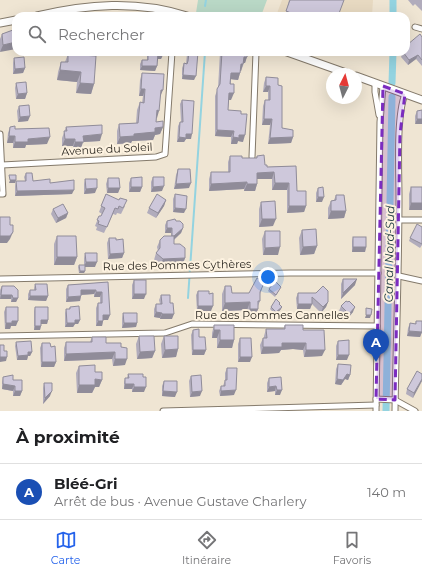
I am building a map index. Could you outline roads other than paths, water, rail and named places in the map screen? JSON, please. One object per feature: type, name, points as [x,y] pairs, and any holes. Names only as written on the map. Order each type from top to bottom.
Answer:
[{"type":"street","points":[[56,12],[84,6],[122,4],[166,12]]},
{"type":"street","points":[[0,23],[12,21]]},
{"type":"street","points":[[415,27],[422,30]]},
{"type":"street","name":"Avenue du Soleil","points":[[2,165],[156,157],[165,154],[172,56]]},
{"type":"street","points":[[252,156],[256,56]]},
{"type":"street","points":[[299,56],[332,68]]},
{"type":"street","points":[[362,78],[422,100]]},
{"type":"street","points":[[376,84],[375,92],[380,122]]},
{"type":"street","points":[[376,411],[380,122],[383,86]]},
{"type":"street","points":[[395,411],[394,400],[399,276],[400,134],[402,100],[405,94]]},
{"type":"street","points":[[0,134],[3,194],[0,194]]},
{"type":"street","points":[[399,220],[422,220]]},
{"type":"street","name":"Rue des Pommes Cythères","points":[[0,279],[378,273]]},
{"type":"street","points":[[399,276],[422,281]]},
{"type":"street","name":"Rue des Pommes Cannelles","points":[[0,336],[166,332],[186,326],[377,326]]},
{"type":"street","points":[[377,399],[394,400],[415,411]]},
{"type":"street","points":[[163,411],[208,411],[376,405]]},
{"type":"waterway","points":[[205,6],[206,0]]},
{"type":"waterway","name":"Canal Nord-Sud","points":[[393,0],[393,12]]},
{"type":"waterway","points":[[188,298],[205,56]]},
{"type":"waterway","name":"Canal Nord-Sud","points":[[392,83],[393,56]]},
{"type":"waterway","name":"Canal Nord-Sud","points":[[386,411],[392,97]]},
{"type":"place","name":"Bléé-Gri","points":[[376,362]]}]
